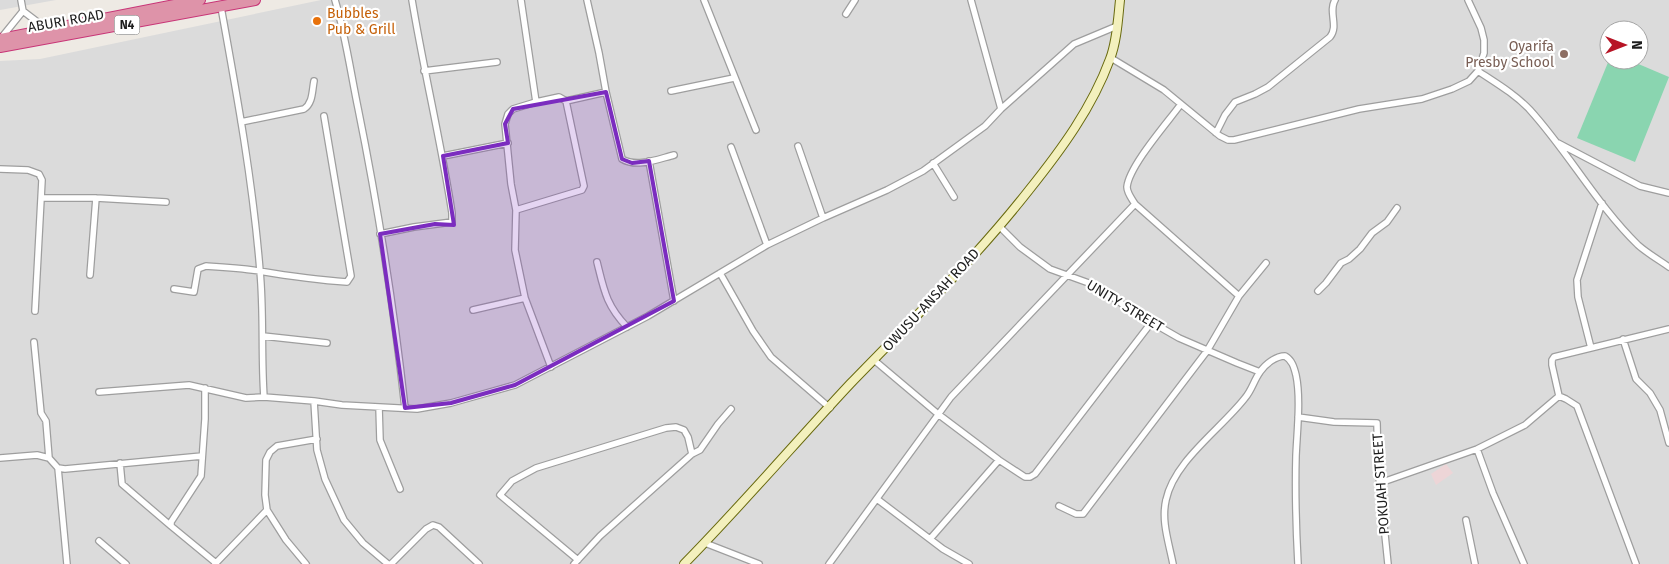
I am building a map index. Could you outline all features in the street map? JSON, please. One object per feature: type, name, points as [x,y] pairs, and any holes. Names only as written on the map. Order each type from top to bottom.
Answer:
[{"type":"highway","name":"ABURI ROAD","points":[[0,42],[186,1],[200,0]]},
{"type":"highway","name":"ABURI ROAD","points":[[0,42],[221,8],[255,0]]},
{"type":"street","points":[[21,0],[23,11],[48,30]]},
{"type":"street","points":[[335,0],[363,133],[398,349],[405,408]]},
{"type":"street","points":[[380,234],[452,222],[443,156],[424,71],[412,0]]},
{"type":"street","points":[[521,0],[536,102]]},
{"type":"street","points":[[587,0],[618,150],[622,159],[632,163],[674,155]]},
{"type":"street","points":[[704,0],[756,130]]},
{"type":"street","points":[[846,14],[855,0]]},
{"type":"street","points":[[971,0],[1001,110]]},
{"type":"street","name":"OWUSU-ANSAH ROAD","points":[[684,564],[1000,227],[1071,136],[1100,84],[1111,58],[1120,0]]},
{"type":"street","points":[[1216,133],[1235,102],[1255,94],[1268,86],[1330,37],[1334,30],[1332,7],[1335,0]]},
{"type":"street","points":[[1111,58],[1151,82],[1216,133],[1228,140],[1234,140],[1359,110],[1422,99],[1452,90],[1469,81],[1478,71],[1484,53],[1484,40],[1481,28],[1468,0]]},
{"type":"street","points":[[221,8],[254,207],[260,271],[264,397]]},
{"type":"street","points":[[0,42],[23,11]]},
{"type":"street","points":[[99,392],[189,385],[246,398],[264,397],[342,405],[417,409],[472,398],[515,385],[674,301],[767,245],[887,190],[933,163],[985,126],[1074,44],[1117,26]]},
{"type":"street","points":[[424,71],[497,62]]},
{"type":"street","points":[[1478,71],[1519,100],[1556,142],[1602,203],[1637,244],[1669,267]]},
{"type":"street","points":[[671,91],[734,78]]},
{"type":"street","points":[[241,122],[304,109],[311,102],[314,81]]},
{"type":"street","points":[[551,367],[525,298],[515,250],[516,210],[511,184],[505,124],[508,114],[512,109],[559,97],[566,101],[606,92]]},
{"type":"street","points":[[516,210],[582,190],[584,186],[566,101]]},
{"type":"street","points":[[1181,104],[1138,161],[1129,181],[1128,192],[1136,204],[1239,296]]},
{"type":"street","points":[[174,289],[194,292],[198,269],[206,266],[347,282],[351,276],[324,116]]},
{"type":"street","points":[[1556,142],[1640,186],[1669,193]]},
{"type":"street","points":[[443,156],[508,144]]},
{"type":"street","points":[[798,146],[823,218]]},
{"type":"street","points":[[731,147],[767,245]]},
{"type":"street","points":[[649,161],[674,301]]},
{"type":"street","points":[[933,163],[954,197]]},
{"type":"street","points":[[0,169],[28,170],[39,174],[42,180],[35,311]]},
{"type":"street","points":[[42,198],[96,198],[166,202]]},
{"type":"street","points":[[90,275],[96,198]]},
{"type":"street","points":[[1591,348],[1578,297],[1577,280],[1602,203]]},
{"type":"street","points":[[830,564],[951,398],[1136,204]]},
{"type":"street","points":[[1318,290],[1326,283],[1341,263],[1360,250],[1372,233],[1387,222],[1397,208]]},
{"type":"street","name":"UNITY STREET","points":[[1000,227],[1020,247],[1050,269],[1097,286],[1151,323],[1207,351],[1260,372]]},
{"type":"street","points":[[597,262],[607,300],[618,318],[627,327]]},
{"type":"street","points":[[1059,506],[1076,514],[1083,514],[1207,351],[1239,296],[1266,263]]},
{"type":"street","points":[[720,273],[752,331],[771,357],[830,408]]},
{"type":"street","points":[[473,310],[525,298]]},
{"type":"street","points":[[874,360],[938,414],[999,460],[1025,477],[1033,476],[1151,323]]},
{"type":"street","points":[[1559,396],[1552,365],[1554,357],[1622,339],[1669,330]]},
{"type":"street","points":[[263,336],[326,343]]},
{"type":"street","points":[[1622,339],[1636,379],[1650,393],[1660,410],[1669,443]]},
{"type":"street","points":[[34,342],[41,413],[46,421],[49,458]]},
{"type":"street","points":[[1173,564],[1164,516],[1166,499],[1171,485],[1191,457],[1245,398],[1260,372],[1278,357],[1285,356],[1290,359],[1296,377],[1298,417],[1295,510],[1298,564]]},
{"type":"street","points":[[171,526],[171,522],[201,476],[205,388]]},
{"type":"street","points":[[1380,483],[1477,449],[1525,425],[1559,396]]},
{"type":"street","points":[[1559,396],[1566,398],[1577,406],[1633,562]]},
{"type":"street","points":[[314,401],[317,450],[326,479],[344,520],[363,543],[389,564],[426,529],[433,525],[439,527],[479,564]]},
{"type":"street","points":[[379,407],[380,440],[400,489]]},
{"type":"street","points":[[692,454],[688,436],[684,430],[676,427],[666,428],[536,468],[512,481],[500,495],[576,562],[600,536],[692,454],[700,450],[731,409]]},
{"type":"street","name":"POKUAH STREET","points":[[1298,417],[1334,422],[1377,423],[1380,483],[1388,564]]},
{"type":"street","points":[[306,564],[286,540],[267,510],[265,496],[266,460],[270,452],[277,446],[317,439]]},
{"type":"street","points":[[1477,449],[1493,493],[1524,564]]},
{"type":"street","points":[[0,458],[37,455],[49,458],[58,468],[67,564]]},
{"type":"street","points":[[58,468],[65,469],[202,456]]},
{"type":"street","points":[[930,539],[999,460]]},
{"type":"street","points":[[120,463],[122,484],[215,563],[267,510]]},
{"type":"street","points":[[877,499],[930,539],[969,564]]},
{"type":"street","points":[[1466,520],[1475,564]]},
{"type":"street","points":[[99,542],[126,564]]},
{"type":"street","points":[[705,543],[758,564]]},
{"type":"highlighted area","points":[[606,92],[622,159],[632,163],[649,161],[674,301],[515,385],[451,403],[405,408],[380,234],[435,224],[454,225],[443,156],[508,143],[505,124],[513,109]]},
{"type":"shaded area","points":[[0,0],[56,0],[0,10]]},
{"type":"shaded area","points":[[321,0],[1669,0],[1669,564],[0,564],[0,61],[40,59]]},
{"type":"shaded area","points":[[1446,464],[1453,473],[1436,485],[1431,474]]},
{"type":"green space","points":[[1649,68],[1669,77],[1635,162],[1577,138],[1605,70]]},
{"type":"place","name":"Bubbles Pub & Grill","points":[[317,21]]},
{"type":"place","name":"Oyarifa Presby School","points":[[1564,54]]}]
